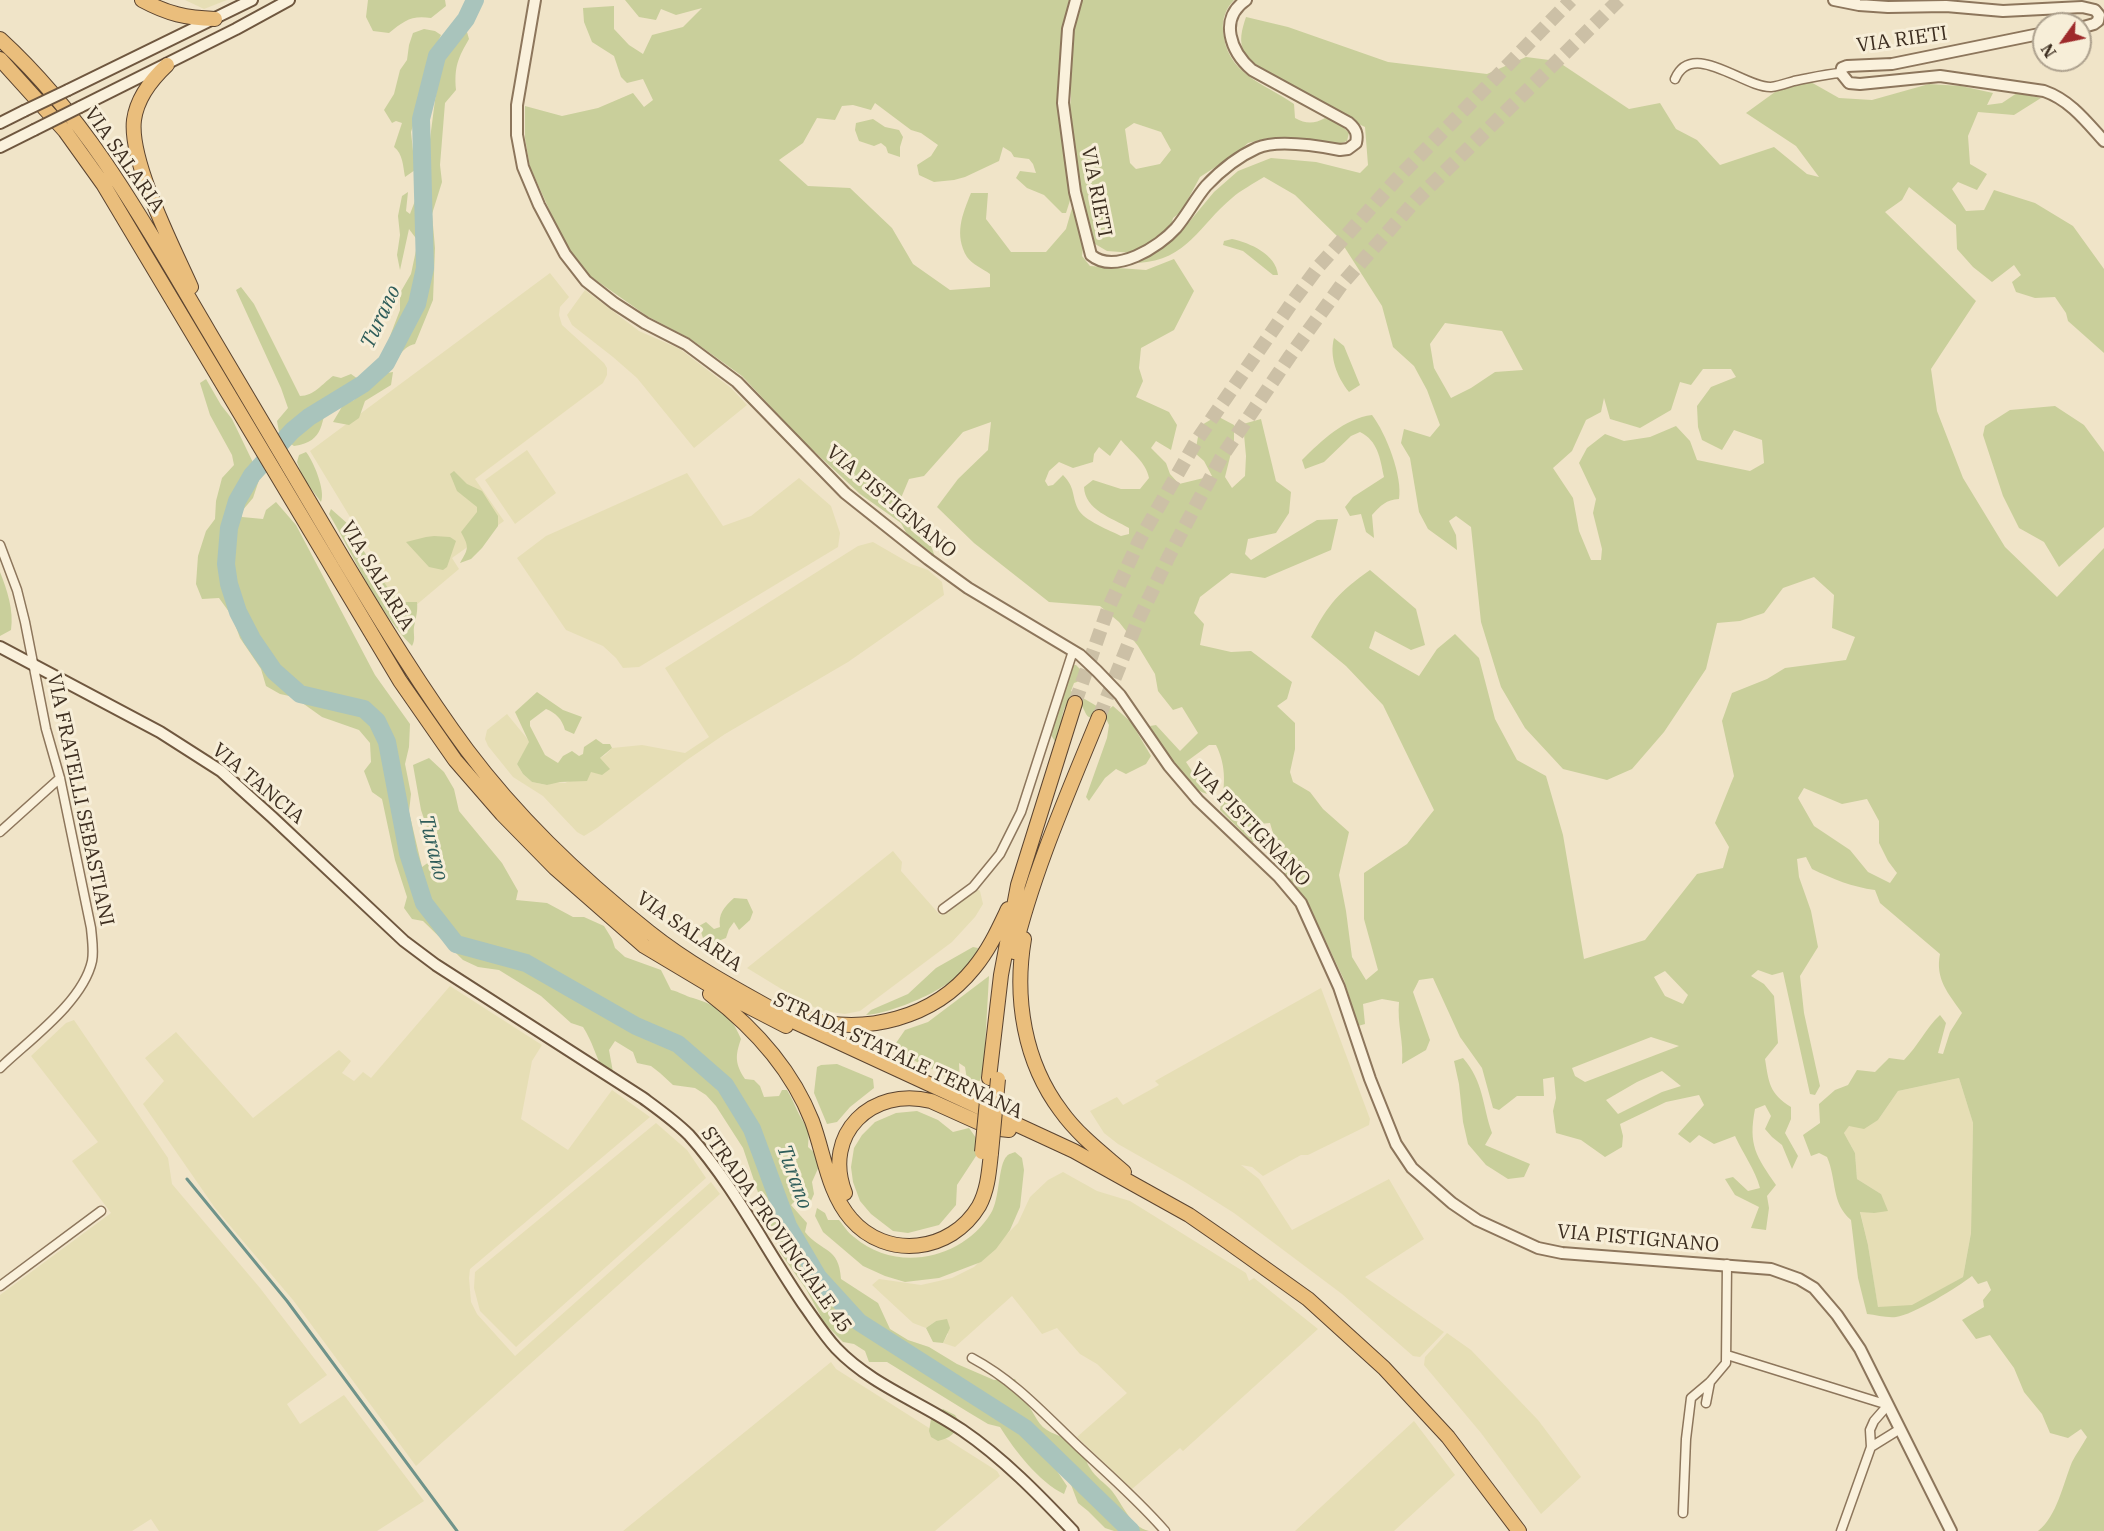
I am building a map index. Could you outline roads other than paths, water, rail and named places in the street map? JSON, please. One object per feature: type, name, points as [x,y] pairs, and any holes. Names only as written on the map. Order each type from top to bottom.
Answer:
[{"type":"highway","points":[[142,0],[160,10],[182,17],[215,19]]},
{"type":"highway","name":"VIA SALARIA","points":[[0,39],[44,84],[75,122],[139,214],[255,408],[310,516],[400,681],[455,759],[502,814],[555,868],[644,946],[671,963]]},
{"type":"highway","name":"VIA SALARIA","points":[[0,59],[65,131],[103,184],[244,418],[410,669],[468,751],[513,806],[564,858],[651,934],[753,999]]},
{"type":"highway","points":[[167,65],[153,78],[138,106],[134,136],[144,175],[214,341]]},
{"type":"highway","points":[[753,999],[823,1024],[881,1023],[911,1015],[951,992],[975,968],[990,948],[1018,885],[1075,704]]},
{"type":"highway","points":[[994,1079],[1009,976],[1020,928],[1062,806],[1099,717]]},
{"type":"highway","points":[[671,963],[734,1014],[762,1041],[781,1066],[798,1092],[812,1121],[839,1202],[849,1217],[870,1236],[888,1243],[908,1246],[927,1245],[952,1234],[966,1223],[979,1205],[987,1185],[987,1152],[1001,975],[1018,885]]},
{"type":"highway","points":[[1033,891],[1022,949],[1020,986],[1025,1032],[1032,1057],[1043,1082],[1060,1110],[1089,1142],[1149,1192]]},
{"type":"highway","name":"STRADA STATALE TERNANA","points":[[671,963],[756,1012],[1009,1130],[1070,1157],[1114,1173]]},
{"type":"highway","name":"STRADA STATALE TERNANA","points":[[753,999],[797,1023],[1074,1151],[1189,1215],[1308,1299],[1384,1368],[1448,1437],[1519,1531]]},
{"type":"highway","points":[[987,1152],[967,1209],[944,1230],[925,1237],[894,1237],[869,1225],[850,1205],[840,1178],[840,1158],[849,1130],[862,1114],[887,1100],[905,1097],[930,1101],[991,1128],[1009,1130]]},
{"type":"street","name":"VIA SALARIA","points":[[0,123],[252,0]]},
{"type":"street","points":[[0,147],[167,65],[289,0]]},
{"type":"street","name":"VIA PISTIGNANO","points":[[535,0],[517,105],[517,135],[523,167],[539,205],[565,254],[586,281],[645,323],[686,344],[737,382],[845,493],[968,588],[1073,651],[1097,671],[1120,695],[1169,766],[1198,801],[1279,877],[1300,903],[1339,987],[1370,1079],[1396,1144],[1412,1168],[1427,1183],[1477,1220],[1503,1234],[1538,1248],[1562,1253],[1771,1269],[1799,1279],[1814,1288],[1838,1315],[1860,1349],[1951,1531]]},
{"type":"street","name":"VIA RIETI","points":[[1076,0],[1068,29],[1063,103],[1073,180],[1091,255],[1099,261],[1112,264],[1138,255],[1157,245],[1176,228],[1205,187],[1229,163],[1260,146],[1288,144],[1340,150],[1348,149],[1356,143],[1358,137],[1355,129],[1349,123],[1252,70],[1236,53],[1230,32],[1233,13],[1246,0]]},
{"type":"street","name":"VIA RIETI","points":[[1833,0],[1888,7],[1946,6],[2022,11],[2082,7],[2095,10],[2099,15],[2098,21],[2092,25]]},
{"type":"street","name":"VIA RIETI","points":[[2032,35],[1892,64],[1847,66],[1842,68],[1840,73],[1849,83],[1860,84],[1940,76],[2044,91],[2067,102],[2104,141]]},
{"type":"street","points":[[1675,79],[1678,72],[1689,64],[1708,64],[1757,84],[1771,87],[1823,74],[1840,73]]},
{"type":"street","name":"VIA FRATELLI SEBASTIANI","points":[[0,545],[17,590],[92,928],[92,961],[74,995],[57,1015],[0,1068]]},
{"type":"street","name":"VIA TANCIA","points":[[0,647],[160,732],[221,771],[387,925],[436,965]]},
{"type":"street","points":[[943,909],[973,887],[1000,855],[1021,813],[1073,651]]},
{"type":"street","points":[[0,832],[60,778]]},
{"type":"street","name":"STRADA PROVINCIALE 45","points":[[436,965],[643,1098],[688,1134],[707,1158],[792,1288],[836,1348],[858,1368],[876,1380],[963,1430],[1044,1500],[1073,1531]]},
{"type":"street","points":[[0,1286],[101,1211]]},
{"type":"street","points":[[1683,1513],[1686,1439],[1691,1398],[1710,1382],[1726,1363],[1727,1264]]},
{"type":"street","points":[[1727,1355],[1887,1405],[1870,1430],[1871,1447],[1841,1531]]},
{"type":"street","points":[[972,1358],[1024,1392],[1144,1507],[1165,1531]]},
{"type":"street","points":[[1706,1403],[1710,1382]]},
{"type":"street","points":[[1871,1447],[1900,1429]]},
{"type":"waterway","name":"Turano","points":[[475,0],[466,19],[437,56],[421,119],[425,268],[417,304],[386,363],[363,384],[309,417],[292,431],[252,475],[237,501],[229,528],[226,564],[229,584],[238,612],[252,639],[274,671],[300,694],[364,709],[377,721],[387,742],[408,853],[424,903],[456,944],[526,963],[636,1026],[678,1044],[725,1085],[752,1129],[788,1226],[818,1277],[859,1322],[1025,1428],[1131,1531]]},
{"type":"waterway","points":[[187,1179],[287,1301],[457,1531]]},
{"type":"tunnel","points":[[1075,703],[1108,609],[1139,541],[1197,440],[1293,301],[1319,266],[1395,181],[1571,0]]},
{"type":"tunnel","points":[[1099,717],[1136,625],[1169,556],[1221,458],[1342,284],[1415,201],[1619,0]]}]
